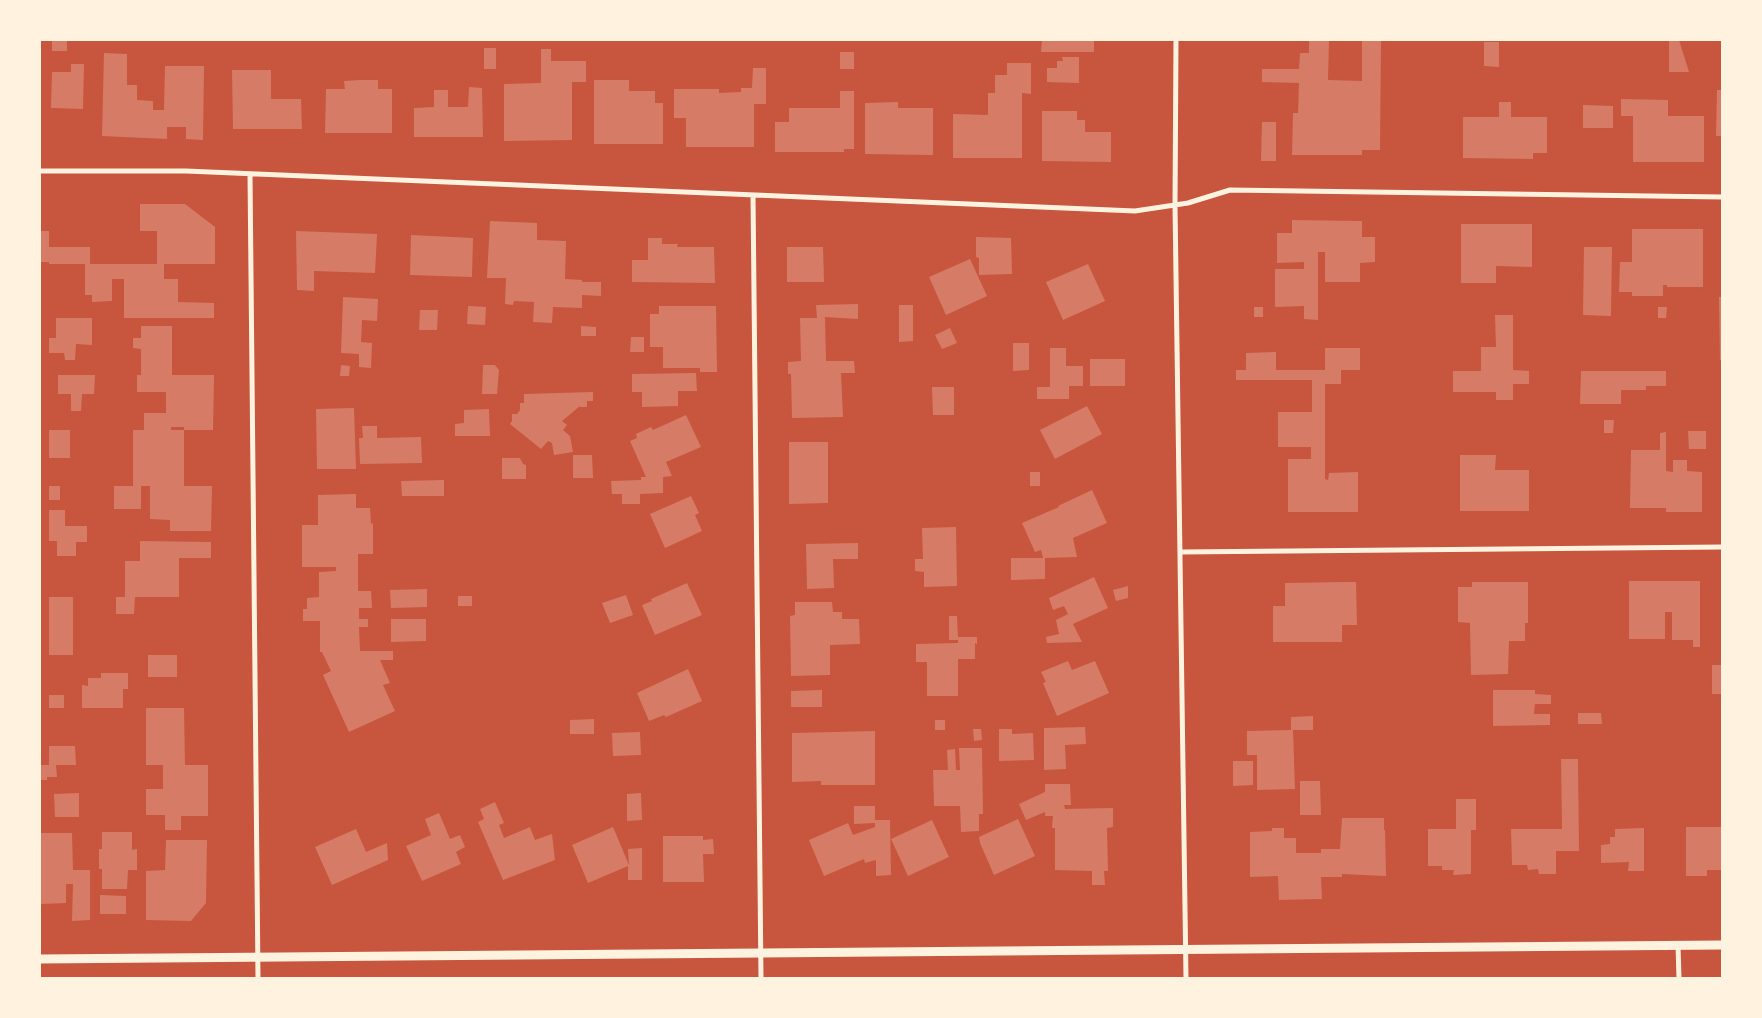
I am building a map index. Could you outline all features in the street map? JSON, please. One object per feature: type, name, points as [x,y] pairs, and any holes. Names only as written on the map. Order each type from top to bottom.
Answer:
[{"type":"street","points":[[1176,40],[1175,206],[1186,978]]},
{"type":"street","points":[[40,171],[186,171],[1135,211],[1175,206],[1230,190],[1722,197]]},
{"type":"street","points":[[250,174],[258,978]]},
{"type":"street","points":[[753,195],[761,978]]},
{"type":"street","points":[[1180,552],[1722,547]]},
{"type":"street","points":[[40,959],[1722,944]]},
{"type":"street","points":[[1678,945],[1679,978]]},
{"type":"building","points":[[52,40],[67,40],[67,51],[52,51]]},
{"type":"building","points":[[1042,40],[1094,40],[1094,52],[1041,52]]},
{"type":"building","points":[[1309,40],[1329,40],[1328,80],[1362,81],[1362,40],[1381,40],[1380,150],[1362,150],[1362,155],[1292,155],[1293,113],[1298,113],[1299,83],[1262,82],[1262,69],[1299,69],[1300,53],[1309,53]]},
{"type":"building","points":[[1669,40],[1679,40],[1689,72],[1669,72]]},
{"type":"building","points":[[1484,42],[1499,42],[1499,67],[1484,66]]},
{"type":"building","points":[[484,48],[496,48],[496,69],[484,69]]},
{"type":"building","points":[[541,49],[551,49],[551,61],[586,61],[586,82],[572,82],[572,140],[504,141],[504,84],[541,83]]},
{"type":"building","points":[[840,52],[854,52],[854,69],[840,69]]},
{"type":"building","points":[[104,53],[127,54],[127,85],[137,85],[137,100],[153,101],[153,110],[164,110],[165,66],[204,66],[203,140],[186,139],[186,127],[167,127],[167,139],[102,136]]},
{"type":"building","points":[[1062,57],[1079,57],[1079,83],[1047,82],[1047,68],[1057,68],[1057,61],[1063,61]]},
{"type":"building","points":[[1007,63],[1031,63],[1031,94],[1022,93],[1022,158],[953,158],[953,114],[988,115],[988,93],[995,93],[995,75],[1007,75]]},
{"type":"building","points":[[71,64],[84,64],[83,109],[51,108],[52,72],[71,72]]},
{"type":"building","points":[[753,68],[766,68],[766,104],[754,104],[754,147],[686,147],[686,118],[674,118],[674,89],[719,89],[719,93],[741,92],[741,88],[752,88]]},
{"type":"building","points":[[232,70],[271,70],[271,99],[301,99],[302,129],[233,129]]},
{"type":"building","points":[[378,80],[378,89],[392,89],[392,133],[325,133],[326,89],[345,89],[344,81]]},
{"type":"building","points":[[594,80],[629,80],[629,91],[655,91],[655,103],[663,103],[663,144],[594,144]]},
{"type":"building","points":[[469,87],[482,88],[483,137],[414,137],[414,108],[434,107],[434,90],[448,90],[448,107],[468,107]]},
{"type":"building","points":[[1717,90],[1722,90],[1722,136],[1716,136]]},
{"type":"building","points":[[840,91],[854,91],[854,149],[844,149],[844,152],[775,152],[775,122],[789,122],[789,108],[840,108]]},
{"type":"building","points":[[1621,99],[1668,100],[1668,116],[1704,116],[1704,162],[1633,162],[1633,116],[1621,116]]},
{"type":"building","points":[[898,102],[898,108],[933,108],[933,155],[865,154],[865,103]]},
{"type":"building","points":[[1499,102],[1511,102],[1511,117],[1547,117],[1547,153],[1533,153],[1533,159],[1463,158],[1463,117],[1499,117]]},
{"type":"building","points":[[1583,105],[1613,106],[1613,128],[1583,128]]},
{"type":"building","points":[[1042,111],[1077,111],[1077,120],[1085,120],[1085,132],[1111,132],[1111,162],[1042,161]]},
{"type":"building","points":[[1262,122],[1276,122],[1276,161],[1261,161]]},
{"type":"building","points":[[140,204],[185,204],[215,227],[215,264],[164,264],[164,279],[178,279],[178,302],[214,303],[214,318],[124,318],[124,279],[112,279],[112,301],[92,302],[92,295],[85,295],[85,264],[49,264],[49,262],[40,262],[40,231],[49,231],[49,247],[90,247],[90,264],[157,264],[157,231],[140,231]]},
{"type":"building","points":[[1292,220],[1362,221],[1362,237],[1375,237],[1375,262],[1360,263],[1360,282],[1325,282],[1325,252],[1318,252],[1318,320],[1304,319],[1304,306],[1275,307],[1275,269],[1304,269],[1304,262],[1277,263],[1277,233],[1292,233]]},
{"type":"building","points":[[490,221],[537,223],[537,240],[566,241],[565,279],[582,280],[582,282],[601,282],[601,296],[582,295],[582,308],[553,307],[552,323],[533,322],[534,302],[514,301],[513,305],[505,304],[506,278],[487,278]]},
{"type":"building","points":[[1461,224],[1532,224],[1532,267],[1496,266],[1496,283],[1461,283]]},
{"type":"building","points":[[1632,229],[1703,229],[1703,287],[1667,287],[1667,285],[1663,285],[1663,296],[1632,296],[1632,292],[1619,292],[1620,262],[1632,262]]},
{"type":"building","points":[[296,231],[377,234],[375,273],[314,271],[314,291],[297,290]]},
{"type":"building","points":[[411,235],[473,238],[472,277],[410,275]]},
{"type":"building","points":[[976,237],[1011,238],[1012,274],[979,275],[979,258],[976,257]]},
{"type":"building","points":[[648,238],[662,238],[662,244],[678,244],[677,247],[714,247],[715,283],[632,282],[632,260],[648,260]]},
{"type":"building","points":[[787,247],[823,247],[824,282],[787,282]]},
{"type":"building","points":[[1584,247],[1612,247],[1611,316],[1583,315]]},
{"type":"building","points":[[970,259],[987,296],[946,315],[929,277]]},
{"type":"building","points":[[1088,264],[1105,301],[1063,320],[1046,282]]},
{"type":"building","points":[[343,297],[378,299],[377,321],[362,320],[361,342],[372,343],[371,368],[359,367],[359,354],[341,353]]},
{"type":"building","points":[[1719,297],[1722,297],[1722,360],[1720,360]]},
{"type":"building","points":[[858,304],[858,319],[825,317],[826,361],[854,361],[855,373],[841,373],[843,417],[792,418],[791,374],[788,374],[788,362],[801,361],[800,318],[817,318],[816,305]]},
{"type":"building","points":[[899,305],[913,305],[913,341],[899,342]]},
{"type":"building","points":[[468,306],[486,307],[485,325],[467,324]]},
{"type":"building","points":[[659,306],[716,306],[717,372],[700,372],[700,368],[663,368],[663,347],[650,347],[650,314],[659,314]]},
{"type":"building","points":[[1254,307],[1263,307],[1263,317],[1254,317]]},
{"type":"building","points":[[1658,307],[1667,307],[1666,318],[1658,318]]},
{"type":"building","points":[[420,310],[438,310],[437,330],[419,330]]},
{"type":"building","points":[[1495,315],[1513,315],[1513,370],[1529,371],[1529,384],[1513,384],[1513,400],[1496,400],[1496,392],[1453,392],[1453,371],[1481,371],[1481,347],[1496,347]]},
{"type":"building","points":[[56,318],[92,318],[92,345],[76,344],[75,360],[65,360],[64,353],[49,353],[49,338],[56,338]]},
{"type":"building","points":[[141,326],[172,326],[172,375],[214,375],[213,430],[184,430],[184,486],[212,486],[211,531],[170,531],[170,520],[150,519],[150,486],[141,486],[141,509],[114,509],[114,486],[133,486],[133,430],[144,430],[144,413],[166,413],[166,392],[137,392],[137,375],[141,375],[141,349],[133,348],[133,338],[141,338]],"holes":[[[171,427],[184,427],[184,430],[171,430]]]},
{"type":"building","points":[[581,326],[596,327],[596,336],[581,336]]},
{"type":"building","points":[[950,328],[957,343],[942,349],[935,335]]},
{"type":"building","points":[[631,337],[644,337],[644,352],[630,352]]},
{"type":"building","points":[[1013,343],[1029,343],[1029,370],[1013,371]]},
{"type":"building","points":[[1050,348],[1066,348],[1066,366],[1083,366],[1083,386],[1069,386],[1069,399],[1037,399],[1037,387],[1050,387]]},
{"type":"building","points":[[1325,348],[1360,348],[1360,370],[1341,370],[1341,384],[1325,384],[1325,479],[1328,480],[1329,473],[1358,472],[1358,512],[1288,512],[1288,459],[1311,459],[1311,447],[1278,447],[1278,412],[1312,412],[1312,380],[1236,380],[1236,370],[1246,370],[1246,353],[1276,352],[1276,370],[1325,370]]},
{"type":"building","points":[[1090,359],[1125,359],[1125,386],[1090,386]]},
{"type":"building","points":[[341,365],[350,366],[349,376],[340,376]]},
{"type":"building","points":[[483,365],[495,365],[499,370],[497,394],[482,394]]},
{"type":"building","points":[[1581,371],[1666,371],[1666,386],[1646,386],[1646,390],[1621,390],[1621,404],[1580,404]]},
{"type":"building","points":[[696,373],[697,391],[678,391],[678,406],[642,407],[642,392],[632,392],[632,374]]},
{"type":"building","points":[[58,375],[95,375],[94,394],[82,394],[81,411],[71,411],[71,394],[58,394]]},
{"type":"building","points":[[932,387],[954,387],[954,415],[933,415]]},
{"type":"building","points":[[593,392],[593,401],[587,401],[587,407],[580,406],[562,421],[567,425],[563,430],[570,436],[573,452],[554,455],[552,443],[548,441],[541,449],[510,424],[512,414],[517,414],[520,410],[520,403],[524,403],[524,394]]},
{"type":"building","points":[[1087,406],[1102,434],[1055,459],[1040,430]]},
{"type":"building","points":[[354,408],[356,469],[317,469],[316,409]]},
{"type":"building","points":[[489,409],[490,436],[455,436],[455,424],[464,423],[464,410]]},
{"type":"building","points":[[686,415],[701,447],[666,462],[672,476],[663,477],[663,493],[640,494],[640,504],[622,504],[622,494],[612,494],[611,481],[641,480],[641,477],[646,477],[630,441],[637,438],[636,434],[651,427],[653,430]]},
{"type":"building","points":[[1604,420],[1614,420],[1613,433],[1604,433]]},
{"type":"building","points":[[362,426],[377,426],[377,438],[421,437],[422,463],[360,464],[359,438],[363,438]]},
{"type":"building","points":[[49,430],[70,430],[70,458],[49,458]]},
{"type":"building","points":[[1688,431],[1706,431],[1706,449],[1689,449]]},
{"type":"building","points":[[1666,432],[1666,471],[1673,472],[1673,460],[1687,460],[1687,471],[1702,472],[1702,512],[1666,512],[1666,508],[1630,508],[1631,450],[1660,450],[1660,433]]},
{"type":"building","points":[[789,442],[828,442],[828,503],[789,504]]},
{"type":"building","points":[[573,455],[592,455],[593,478],[573,478]]},
{"type":"building","points":[[1460,455],[1496,455],[1495,470],[1529,470],[1529,511],[1460,511]]},
{"type":"building","points":[[502,458],[520,458],[523,464],[526,465],[526,479],[502,479]]},
{"type":"building","points":[[1030,472],[1040,472],[1040,486],[1030,486]]},
{"type":"building","points":[[444,480],[444,496],[402,496],[401,481]]},
{"type":"building","points":[[49,486],[60,486],[60,500],[49,500]]},
{"type":"building","points":[[1092,490],[1107,523],[1073,538],[1077,557],[1045,558],[1045,579],[1011,580],[1011,558],[1043,558],[1041,550],[1035,552],[1022,523]]},
{"type":"building","points":[[356,494],[356,508],[370,508],[371,524],[373,523],[373,554],[358,554],[358,591],[371,591],[372,608],[359,608],[359,619],[368,619],[368,627],[359,627],[360,651],[393,651],[393,660],[380,660],[390,683],[383,685],[395,711],[349,732],[323,675],[331,671],[322,652],[320,652],[320,621],[303,621],[303,609],[307,609],[307,598],[319,597],[319,572],[336,571],[336,567],[302,567],[302,525],[318,525],[318,495]]},
{"type":"building","points":[[691,496],[699,513],[695,515],[702,531],[665,548],[650,514]]},
{"type":"building","points":[[49,510],[65,510],[65,526],[87,526],[87,542],[76,542],[76,556],[57,556],[57,541],[49,541]]},
{"type":"building","points":[[956,527],[957,586],[924,587],[924,572],[915,571],[915,559],[923,559],[922,528]]},
{"type":"building","points":[[140,541],[211,542],[211,558],[179,558],[179,597],[135,597],[134,614],[116,614],[116,597],[125,597],[125,561],[140,561]]},
{"type":"building","points":[[858,543],[858,559],[833,559],[834,588],[807,589],[806,544]]},
{"type":"building","points":[[1094,577],[1108,608],[1073,624],[1082,642],[1047,643],[1046,637],[1059,634],[1056,620],[1068,614],[1064,606],[1053,610],[1049,598]]},
{"type":"building","points":[[1629,581],[1700,581],[1700,647],[1693,647],[1693,640],[1672,640],[1672,612],[1665,612],[1665,639],[1629,639]]},
{"type":"building","points":[[1356,582],[1357,625],[1342,625],[1342,642],[1273,642],[1273,606],[1285,606],[1285,583]]},
{"type":"building","points":[[1472,582],[1528,582],[1528,623],[1525,623],[1525,641],[1509,641],[1508,674],[1471,675],[1470,623],[1458,622],[1458,587],[1472,587]]},
{"type":"building","points":[[687,583],[702,615],[655,635],[642,605]]},
{"type":"building","points":[[1128,586],[1128,598],[1116,601],[1113,590]]},
{"type":"building","points":[[427,589],[427,607],[391,608],[390,590]]},
{"type":"building","points":[[626,595],[633,615],[610,623],[602,603]]},
{"type":"building","points":[[458,596],[472,596],[472,606],[458,606]]},
{"type":"building","points":[[49,597],[73,597],[73,655],[49,655]]},
{"type":"building","points":[[795,602],[832,602],[833,612],[842,612],[842,619],[859,619],[860,644],[830,645],[830,675],[791,676],[790,616],[795,615]]},
{"type":"building","points":[[949,616],[957,616],[958,637],[977,637],[975,659],[958,659],[958,696],[927,696],[927,662],[916,662],[916,644],[958,643],[958,640],[949,640]]},
{"type":"building","points":[[391,619],[426,619],[426,641],[391,642]]},
{"type":"building","points":[[148,655],[177,655],[177,677],[148,677]]},
{"type":"building","points":[[1068,661],[1072,670],[1095,661],[1109,693],[1057,716],[1043,683],[1046,682],[1041,672]]},
{"type":"building","points":[[1712,665],[1722,665],[1722,694],[1712,694]]},
{"type":"building","points":[[688,669],[702,701],[666,717],[664,715],[649,721],[637,693]]},
{"type":"building","points":[[101,673],[128,673],[128,689],[123,689],[123,708],[82,708],[82,685],[88,686],[88,678],[101,678]]},
{"type":"building","points":[[822,690],[822,707],[791,707],[791,691]]},
{"type":"building","points":[[1493,690],[1535,690],[1535,694],[1551,695],[1551,704],[1535,704],[1534,714],[1550,714],[1550,725],[1493,726]]},
{"type":"building","points":[[49,695],[64,695],[64,708],[49,708]]},
{"type":"building","points":[[146,708],[184,708],[185,765],[208,765],[208,816],[181,816],[181,830],[165,830],[165,815],[146,815],[146,789],[163,789],[163,765],[146,765]]},
{"type":"building","points":[[1578,713],[1601,713],[1602,724],[1578,724]]},
{"type":"building","points":[[1313,716],[1313,730],[1293,730],[1295,789],[1257,790],[1257,755],[1247,755],[1247,731],[1291,730],[1291,717]]},
{"type":"building","points":[[594,719],[594,734],[570,734],[570,720]]},
{"type":"building","points":[[935,720],[945,720],[945,730],[935,730]]},
{"type":"building","points":[[1085,727],[1086,744],[1065,745],[1066,769],[1044,770],[1044,728]]},
{"type":"building","points":[[973,729],[981,729],[982,740],[974,741]]},
{"type":"building","points":[[999,729],[1012,729],[1012,734],[1033,733],[1034,760],[999,761]]},
{"type":"building","points":[[875,731],[875,785],[821,785],[821,781],[792,782],[792,733]]},
{"type":"building","points":[[640,732],[641,755],[613,756],[612,733]]},
{"type":"building","points":[[49,746],[75,746],[76,765],[56,765],[57,777],[47,777],[47,780],[40,780],[40,765],[49,765]]},
{"type":"building","points":[[959,748],[982,748],[983,814],[979,814],[979,831],[961,832],[960,806],[934,806],[933,770],[948,770],[947,750],[955,749],[956,770],[960,770]]},
{"type":"building","points":[[1561,759],[1578,759],[1579,851],[1556,851],[1556,874],[1539,874],[1538,869],[1528,870],[1527,865],[1512,865],[1511,829],[1562,829]]},
{"type":"building","points":[[1233,761],[1253,761],[1253,785],[1233,786]]},
{"type":"building","points":[[1300,781],[1320,781],[1321,815],[1300,815]]},
{"type":"building","points":[[1045,784],[1070,784],[1071,805],[1064,805],[1065,809],[1113,808],[1113,827],[1107,828],[1108,871],[1104,871],[1105,885],[1092,885],[1092,871],[1055,870],[1055,828],[1052,828],[1053,816],[1045,816],[1045,812],[1026,820],[1019,804],[1045,792]]},
{"type":"building","points":[[79,793],[79,817],[55,817],[54,794]]},
{"type":"building","points":[[641,793],[642,820],[627,821],[627,794]]},
{"type":"building","points":[[1456,799],[1476,799],[1476,830],[1471,830],[1471,874],[1453,875],[1454,870],[1442,870],[1442,866],[1428,866],[1428,829],[1456,829]]},
{"type":"building","points":[[495,802],[504,823],[499,825],[504,838],[530,827],[535,840],[552,834],[555,860],[503,880],[478,822],[484,819],[480,809]]},
{"type":"building","points":[[854,806],[875,806],[875,820],[890,820],[891,875],[876,876],[876,860],[865,863],[864,859],[824,876],[809,840],[848,823],[853,835],[875,827],[875,823],[854,824]]},
{"type":"building","points":[[439,813],[450,839],[460,835],[465,847],[456,852],[461,864],[422,881],[406,846],[431,835],[425,819]]},
{"type":"building","points":[[1342,818],[1384,818],[1386,876],[1342,874],[1342,877],[1321,877],[1322,899],[1279,900],[1278,876],[1250,877],[1250,832],[1272,831],[1272,828],[1284,828],[1284,838],[1296,838],[1296,853],[1321,853],[1321,849],[1340,849]]},
{"type":"building","points":[[1018,819],[1035,856],[994,875],[979,837]]},
{"type":"building","points":[[932,820],[949,857],[908,876],[891,839]]},
{"type":"building","points":[[613,827],[629,865],[628,849],[642,848],[642,880],[628,880],[628,866],[588,883],[572,845]]},
{"type":"building","points":[[1686,827],[1722,827],[1722,870],[1707,870],[1707,876],[1686,876]]},
{"type":"building","points":[[1644,828],[1644,871],[1628,871],[1629,862],[1601,863],[1601,845],[1610,844],[1610,837],[1615,837],[1615,829]]},
{"type":"building","points":[[356,829],[366,852],[387,843],[388,860],[332,885],[315,847]]},
{"type":"building","points":[[102,832],[132,832],[132,850],[137,849],[137,870],[128,870],[127,889],[102,889],[99,849],[102,849]]},
{"type":"building","points":[[40,833],[72,833],[73,870],[90,870],[90,920],[72,921],[73,884],[66,884],[66,903],[40,904]]},
{"type":"building","points":[[663,836],[703,836],[703,840],[713,839],[714,854],[703,854],[704,882],[663,882]]},
{"type":"building","points":[[166,840],[207,840],[206,903],[191,921],[146,920],[146,871],[165,870]]},
{"type":"building","points":[[100,895],[126,896],[126,914],[100,914]]}]
